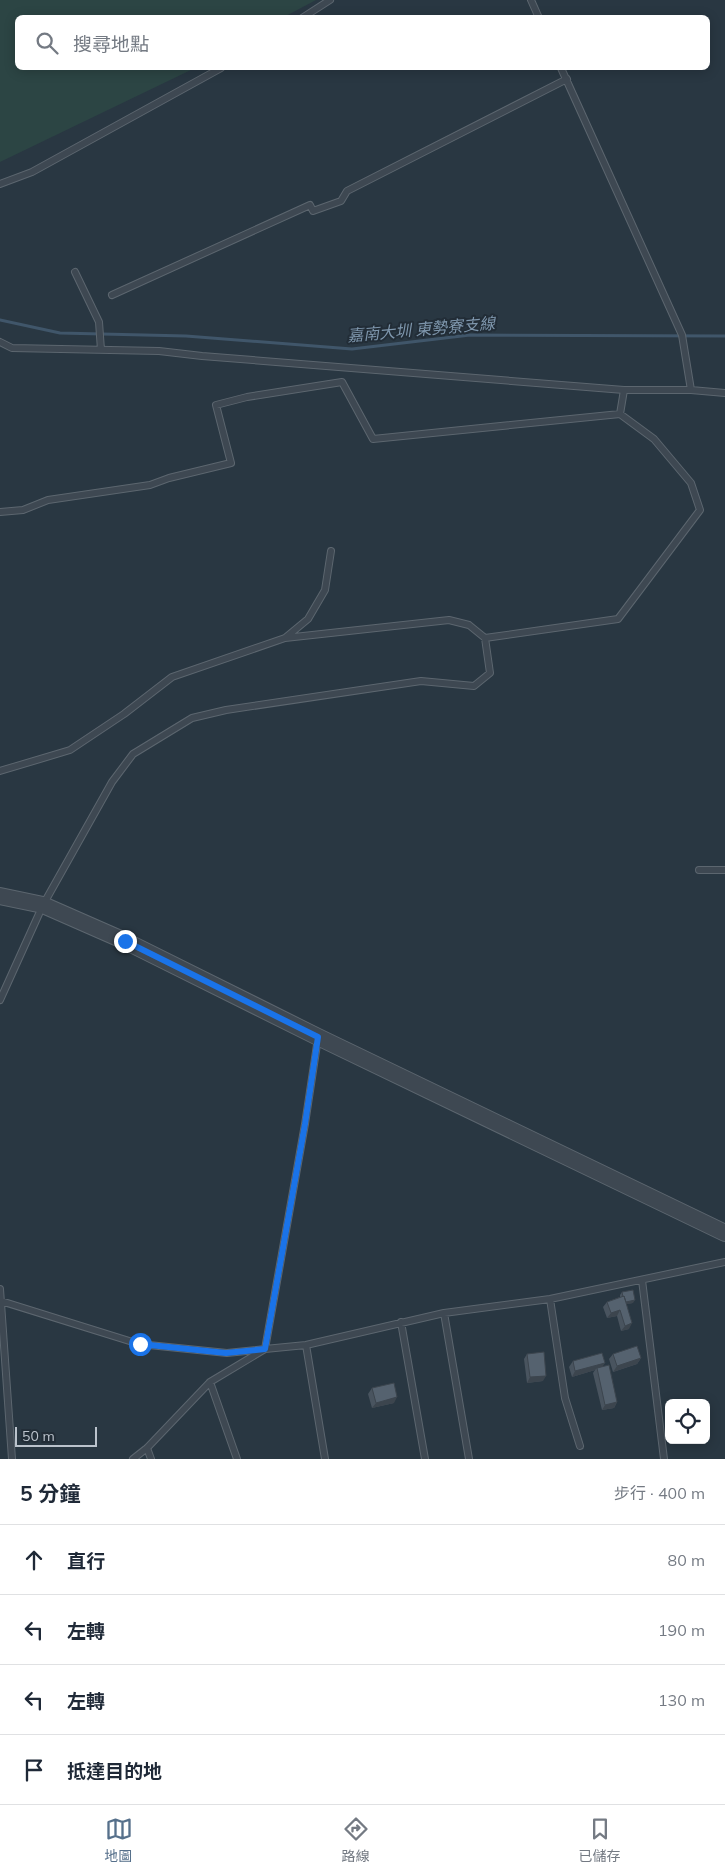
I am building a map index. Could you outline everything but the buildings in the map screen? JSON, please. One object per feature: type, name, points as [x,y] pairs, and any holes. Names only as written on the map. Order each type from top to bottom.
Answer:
[{"type":"street","points":[[0,896],[43,905],[125,941],[318,1037],[725,1233]]},
{"type":"lane","points":[[307,15],[330,0]]},
{"type":"lane","points":[[531,0],[538,15]]},
{"type":"lane","points":[[0,184],[32,172],[218,70]]},
{"type":"lane","points":[[562,70],[682,335],[691,390]]},
{"type":"lane","points":[[112,295],[310,205],[313,211],[341,202],[347,192],[567,79]]},
{"type":"lane","points":[[75,272],[99,322],[100,350]]},
{"type":"lane","points":[[0,342],[12,348],[158,351],[624,390],[691,390],[725,393]]},
{"type":"lane","points":[[0,512],[23,510],[48,500],[150,485],[169,478],[231,464],[216,405],[247,397],[342,382],[373,439],[620,414],[654,440],[691,483],[700,510],[618,618],[485,638]]},
{"type":"lane","points":[[620,414],[624,390]]},
{"type":"lane","points":[[285,638],[308,619],[325,590],[331,551]]},
{"type":"lane","points":[[0,771],[70,750],[124,714],[172,677],[285,638],[449,620],[469,625],[485,638],[490,673],[474,686],[421,681],[226,710],[192,718],[133,754],[112,782],[43,905],[0,1000]]},
{"type":"lane","points":[[699,870],[725,870]]},
{"type":"lane","points":[[133,1459],[147,1448],[210,1382],[265,1349],[305,1124],[318,1037]]},
{"type":"lane","points":[[1,1301],[140,1344],[226,1353],[306,1345],[444,1313],[550,1299],[725,1262]]},
{"type":"lane","points":[[642,1280],[664,1459]]},
{"type":"lane","points":[[0,1289],[12,1459]]},
{"type":"lane","points":[[550,1299],[565,1398],[580,1446]]},
{"type":"lane","points":[[444,1313],[469,1459]]},
{"type":"lane","points":[[400,1322],[425,1459]]},
{"type":"lane","points":[[306,1345],[325,1459]]},
{"type":"lane","points":[[210,1382],[237,1459]]},
{"type":"lane","points":[[147,1448],[151,1459]]},
{"type":"green space","points":[[0,0],[316,0],[288,15],[15,15],[15,70],[191,70],[0,162]]},
{"type":"waterway","name":"嘉南大圳 東勢寮支線","points":[[0,320],[60,333],[186,336],[352,349],[470,335],[725,336]]},
{"type":"route","points":[[125,941],[318,1037],[305,1124],[265,1349],[226,1353],[140,1344]]}]
